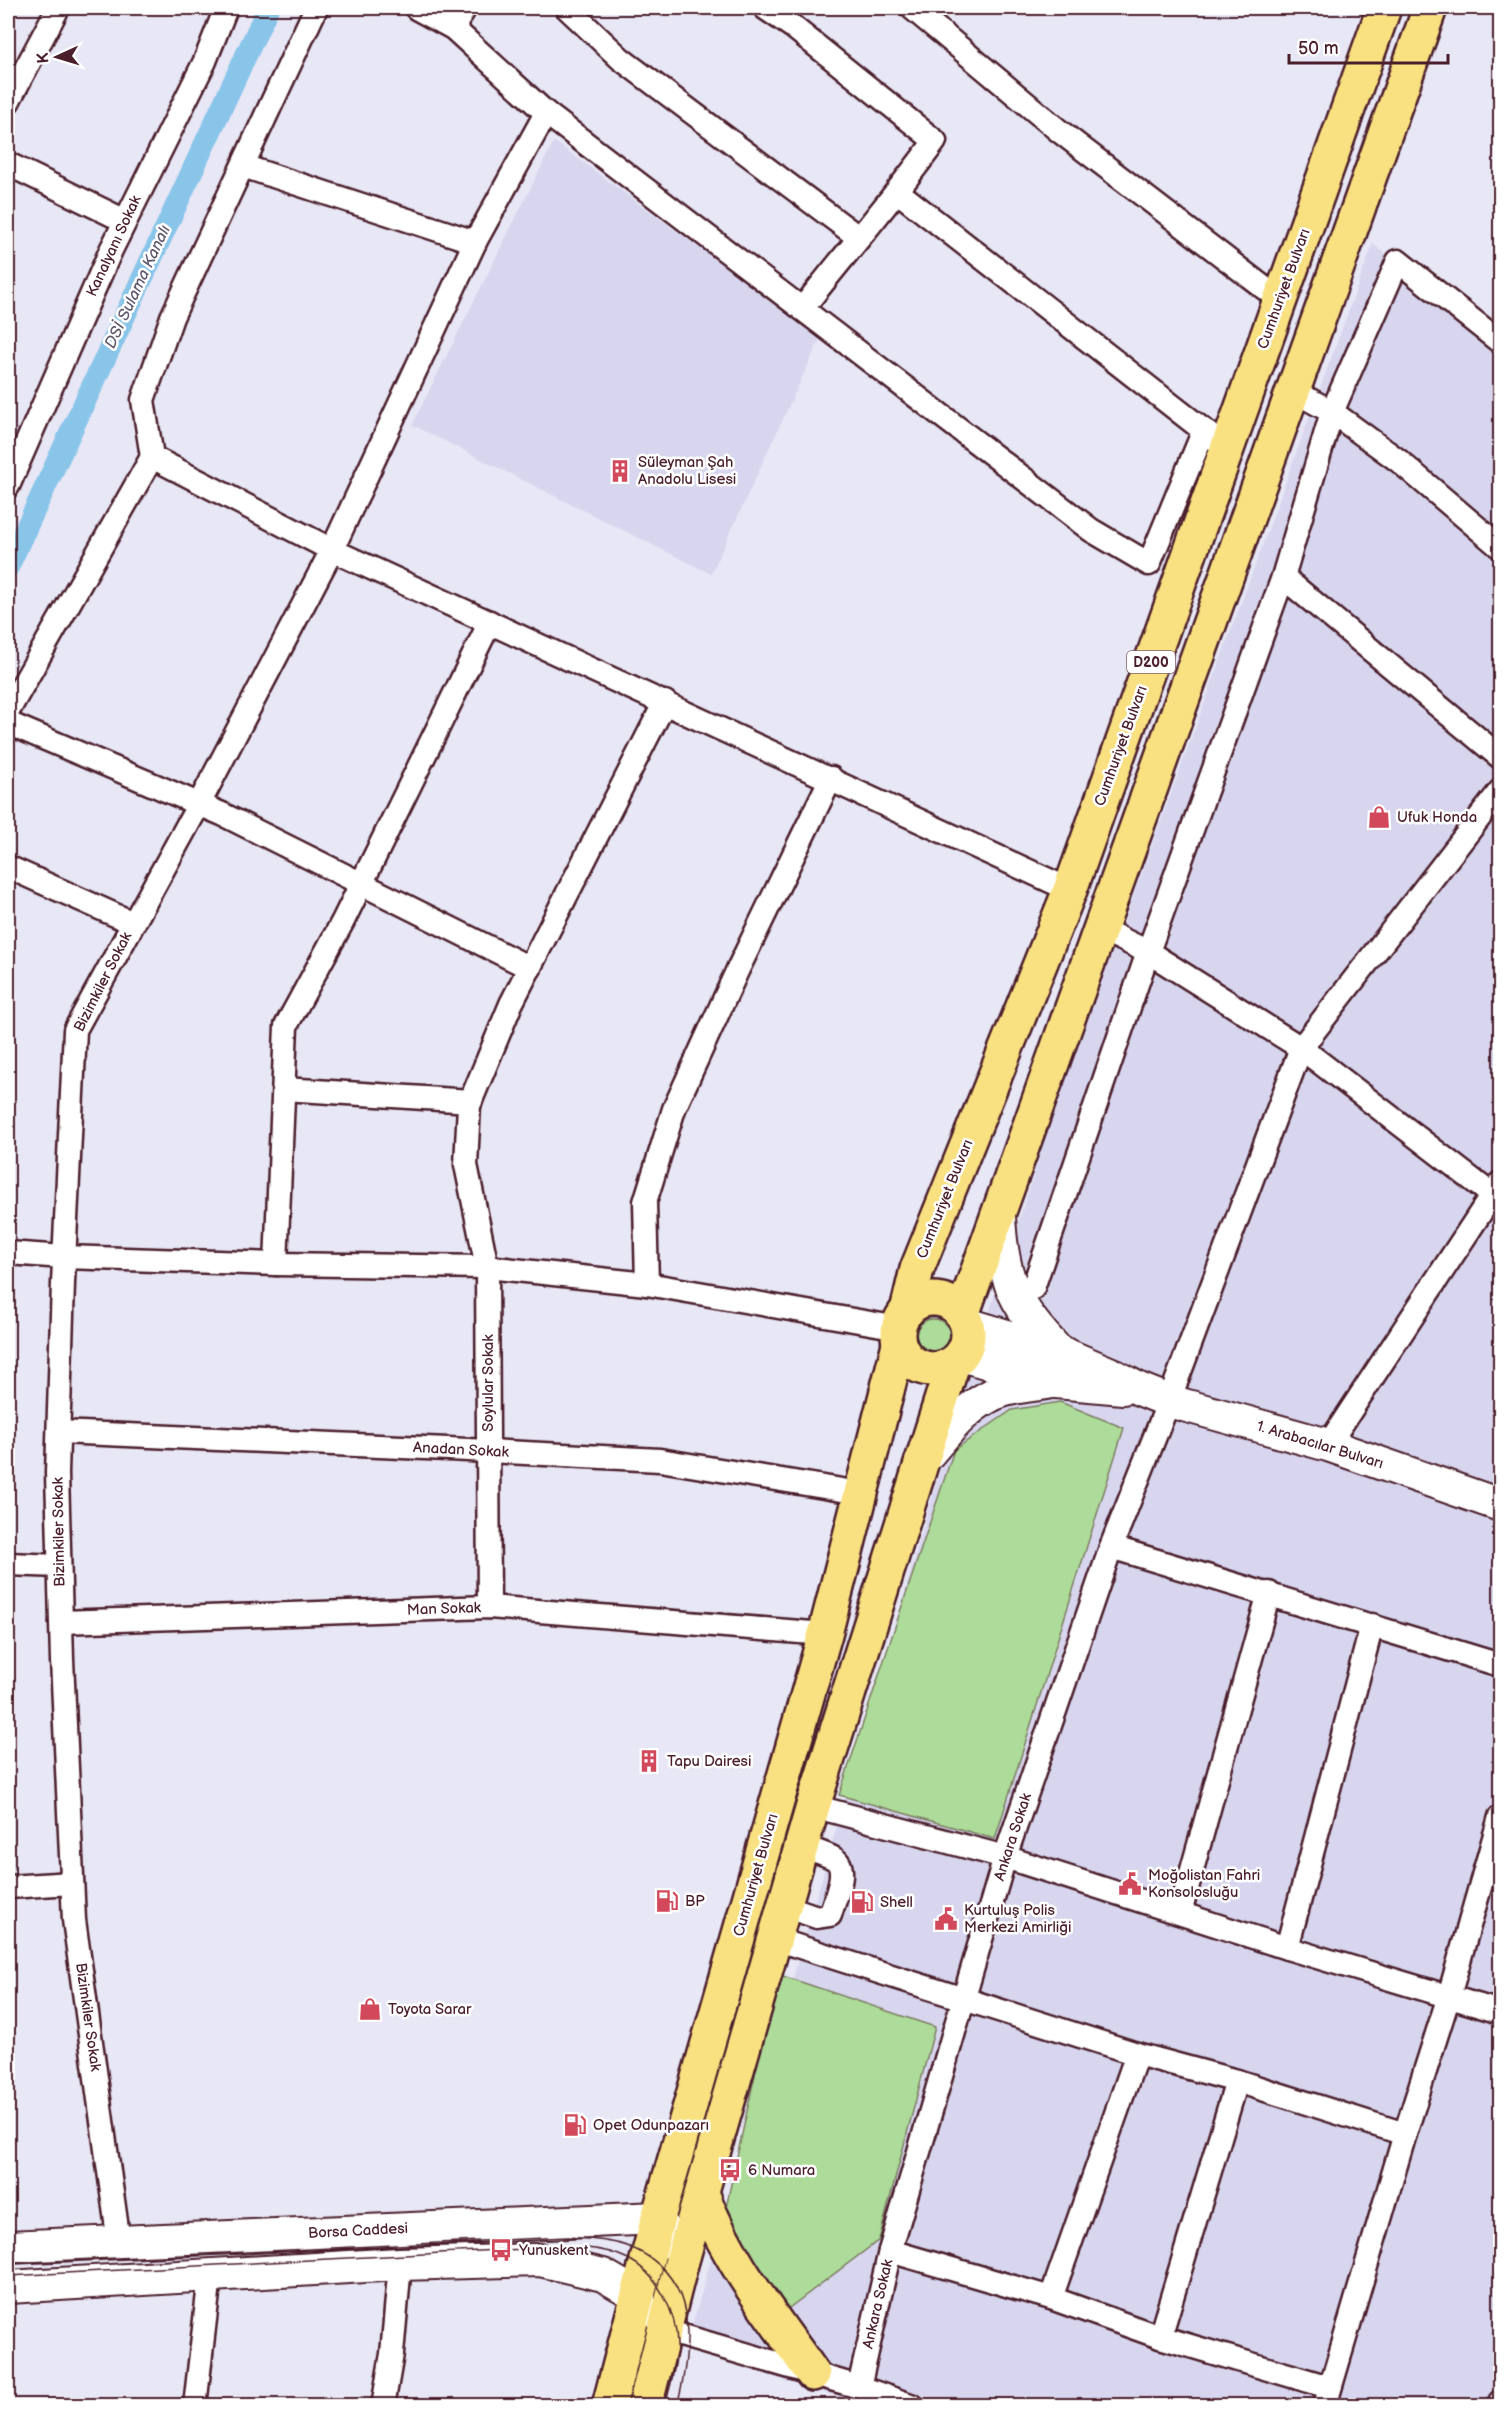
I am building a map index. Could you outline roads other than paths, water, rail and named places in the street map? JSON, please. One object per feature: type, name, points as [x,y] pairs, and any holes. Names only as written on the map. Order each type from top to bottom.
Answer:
[{"type":"main road","name":"Cumhuriyet Bulvarı","points":[[609,2406],[658,2218],[825,1634],[917,1269],[1070,890],[1216,439],[1255,371],[1384,8]]},
{"type":"main road","points":[[645,2406],[666,2331],[681,2264],[813,1806],[921,1462],[957,1359],[968,1338],[964,1319],[1099,928],[1430,8]]},
{"type":"main road","points":[[1255,371],[1292,390]]},
{"type":"main road","points":[[921,1462],[965,1412],[989,1396],[1018,1388],[1058,1367],[1015,1297],[1005,1273],[999,1216]]},
{"type":"main road","points":[[957,1359],[936,1369],[924,1368],[913,1363],[904,1354],[902,1327],[925,1300],[936,1299],[946,1302],[964,1319]]},
{"type":"main road","name":"1. Arabacılar Bulvarı","points":[[964,1319],[1058,1367]]},
{"type":"main road","name":"1. Arabacılar Bulvarı","points":[[957,1359],[1058,1367],[1139,1389],[1169,1401],[1328,1445],[1500,1504]]},
{"type":"main road","points":[[702,2193],[708,2209],[746,2278],[813,2374]]},
{"type":"main road","points":[[658,2218],[681,2264]]},
{"type":"main road","name":"Borsa Caddesi","points":[[8,2247],[658,2218]]},
{"type":"main road","points":[[8,2287],[400,2264],[540,2260],[603,2275],[639,2296]]},
{"type":"street","points":[[8,102],[58,8]]},
{"type":"street","name":"Kanalyanı Sokak","points":[[8,486],[125,221],[205,61],[226,8]]},
{"type":"street","points":[[8,711],[152,457],[143,400],[172,317],[316,8]]},
{"type":"street","points":[[416,8],[453,28],[546,113],[1091,530],[1149,564],[1216,439],[898,192]]},
{"type":"street","points":[[453,28],[465,8]]},
{"type":"street","points":[[567,8],[621,58],[858,237]]},
{"type":"street","points":[[765,8],[934,141],[898,192],[858,237],[802,309]]},
{"type":"street","points":[[912,8],[1058,130],[1280,300]]},
{"type":"street","name":"Bizimkiler Sokak","points":[[119,2243],[76,1932],[61,1622],[58,1432],[75,1030],[199,804],[333,549],[476,242],[546,113]]},
{"type":"street","points":[[8,164],[125,221]]},
{"type":"street","points":[[243,166],[476,242]]},
{"type":"street","points":[[1034,1288],[1148,951],[1282,577],[1332,412],[1398,261],[1500,342]]},
{"type":"street","points":[[1292,390],[1332,412],[1399,461],[1500,547]]},
{"type":"street","points":[[152,457],[333,549],[1070,890]]},
{"type":"street","points":[[1282,577],[1500,757]]},
{"type":"street","points":[[276,1264],[286,1026],[362,883],[490,622]]},
{"type":"street","name":"Soylular Sokak","points":[[489,1607],[487,1267],[466,1165],[471,1101],[511,1004],[665,702]]},
{"type":"street","points":[[8,723],[199,804],[530,968]]},
{"type":"street","points":[[646,1284],[645,1202],[674,1109],[738,969],[831,778]]},
{"type":"street","name":"Ankara Sokak","points":[[859,2387],[890,2251],[1005,1857],[1111,1547],[1169,1401],[1301,1048],[1500,791]]},
{"type":"street","points":[[8,867],[133,923]]},
{"type":"street","points":[[1099,928],[1148,951],[1301,1048],[1498,1193],[1328,1445]]},
{"type":"street","points":[[284,1089],[471,1101]]},
{"type":"street","points":[[8,1253],[276,1264],[487,1267],[646,1284],[902,1327]]},
{"type":"street","name":"Anadan Sokak","points":[[58,1432],[660,1460],[860,1493]]},
{"type":"street","points":[[1111,1547],[1269,1593],[1500,1665]]},
{"type":"street","points":[[8,1564],[59,1566]]},
{"type":"street","points":[[1180,1913],[1269,1593]]},
{"type":"street","name":"Man Sokak","points":[[61,1622],[489,1607],[825,1634]]},
{"type":"street","points":[[1287,1948],[1372,1625]]},
{"type":"street","points":[[813,1806],[1005,1857],[1287,1948],[1500,2012]]},
{"type":"street","points":[[890,2251],[1051,2298],[1327,2396],[1405,2134],[1449,1996],[1500,1818]]},
{"type":"street","points":[[785,1906],[817,1917],[830,1915],[842,1872],[839,1864],[835,1859],[802,1846]]},
{"type":"street","points":[[8,1887],[72,1883]]},
{"type":"street","points":[[775,1939],[1137,2054],[1238,2081],[1405,2134]]},
{"type":"street","points":[[1051,2298],[1137,2054]]},
{"type":"street","points":[[1160,2337],[1238,2081]]},
{"type":"street","points":[[382,2406],[392,2354],[400,2264]]},
{"type":"street","points":[[195,2406],[210,2276]]},
{"type":"street","points":[[639,2296],[666,2331],[859,2387],[913,2406]]},
{"type":"waterway","name":"DSİ Sulama Kanalı","points":[[8,567],[268,8]]},
{"type":"tram line","points":[[8,2263],[568,2237],[612,2242],[627,2246],[650,2258],[667,2274],[679,2292],[685,2312],[687,2335],[686,2358],[677,2406]]},
{"type":"tram line","points":[[8,2276],[565,2247],[602,2250],[637,2264],[656,2284],[669,2308],[674,2322],[677,2348],[665,2406]]},
{"type":"place","name":"Süleyman Şah Anadolu Lisesi","points":[[620,471]]},
{"type":"place","name":"Ufuk Honda","points":[[1379,817]]},
{"type":"place","name":"Tapu Dairesi","points":[[649,1761]]},
{"type":"place","name":"Moğolistan Fahri Konsolosluğu","points":[[1130,1884]]},
{"type":"place","name":"BP","points":[[667,1901]]},
{"type":"place","name":"Shell","points":[[862,1902]]},
{"type":"place","name":"Kurtuluş Polis Merkezi Amirliği","points":[[946,1919]]},
{"type":"place","name":"Toyota Sarar","points":[[370,2009]]},
{"type":"place","name":"Opet Odunpazarı","points":[[575,2125]]},
{"type":"place","name":"6 Numara","points":[[730,2170]]},
{"type":"place","name":"Yunuskent","points":[[501,2250]]}]
